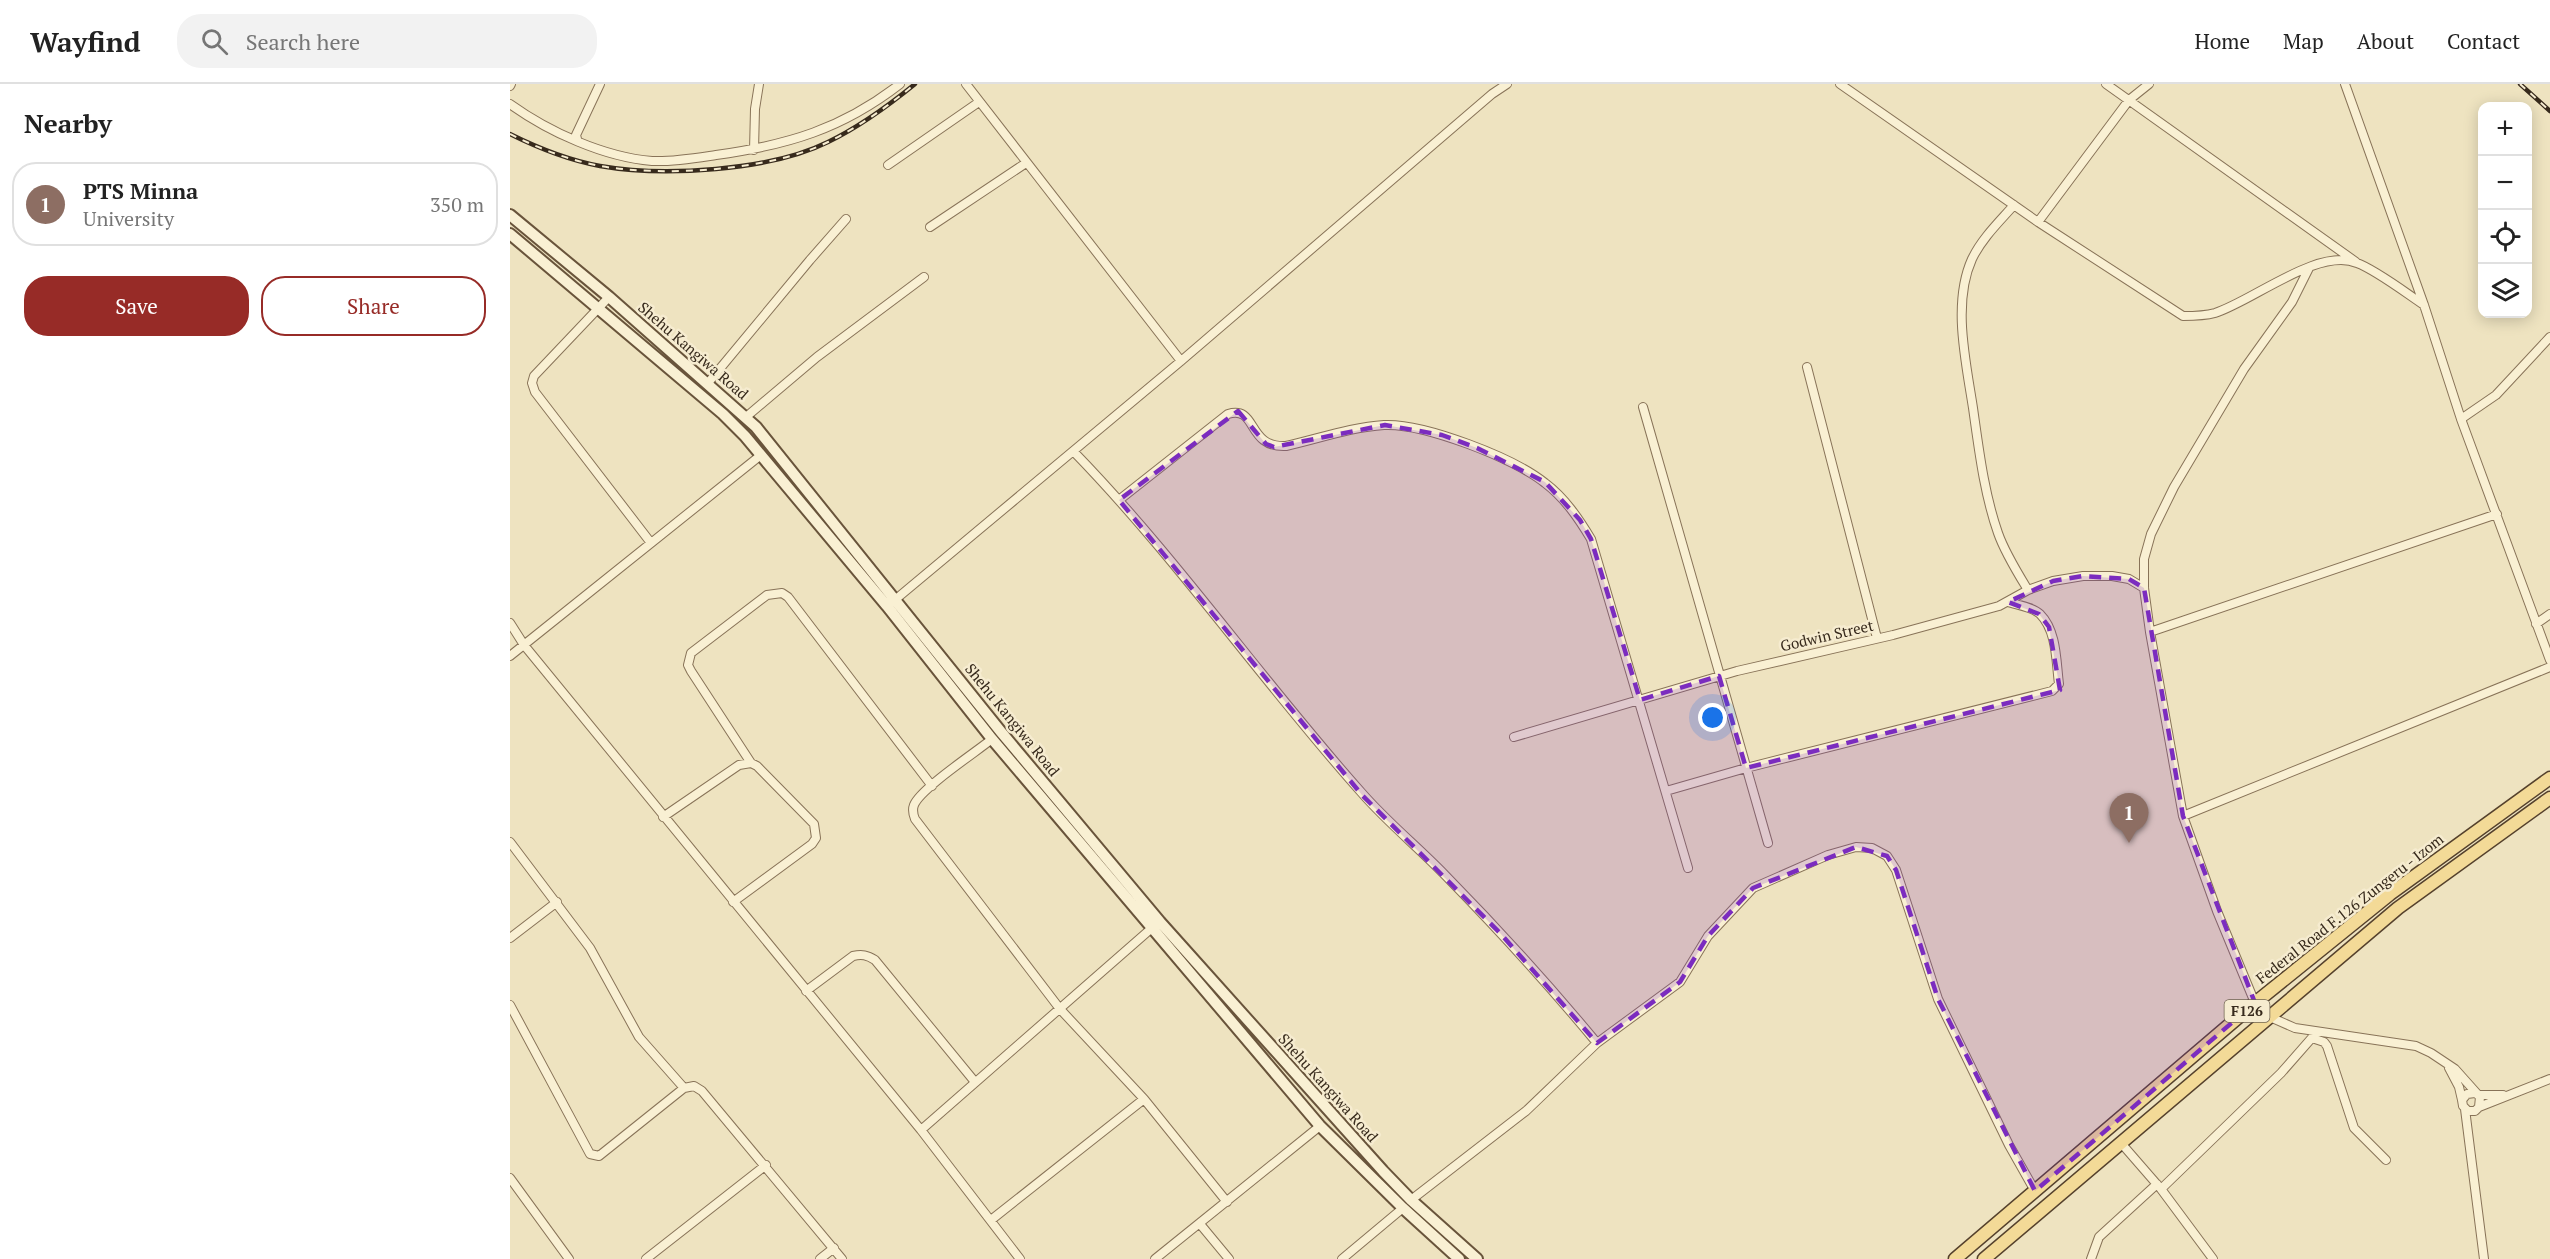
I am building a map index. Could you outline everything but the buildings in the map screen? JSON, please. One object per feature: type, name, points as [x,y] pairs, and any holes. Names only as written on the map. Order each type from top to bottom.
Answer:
[{"type":"main road","name":"Shehu Kangiwa Road","points":[[510,215],[708,383],[746,417],[772,445],[1001,732],[1160,922],[1331,1116],[1411,1200],[1477,1259]]},
{"type":"main road","name":"Shehu Kangiwa Road","points":[[510,234],[723,414],[761,454],[887,606],[992,740],[1320,1126],[1403,1208],[1459,1259]]},
{"type":"main road","name":"Federal Road F.126 Zungeru - Izom","points":[[1955,1259],[2255,1004],[2390,894],[2550,778]]},
{"type":"main road","name":"Federal Road F.126 Zungeru - Izom","points":[[1984,1259],[2398,908],[2550,798]]},
{"type":"street","points":[[577,139],[576,135],[600,84]]},
{"type":"street","points":[[754,150],[755,110],[759,84]]},
{"type":"street","points":[[510,104],[535,122],[606,152],[653,161],[754,150],[815,134],[872,106],[900,84]]},
{"type":"street","points":[[966,84],[1181,361]]},
{"type":"street","points":[[1488,84],[1492,94]]},
{"type":"street","points":[[896,599],[1074,452],[1492,94],[1507,84]]},
{"type":"street","points":[[1840,84],[2038,222],[2182,316],[2199,316],[2216,312],[2308,268],[2329,261],[2357,263]]},
{"type":"street","points":[[2106,84],[2357,263],[2424,305]]},
{"type":"street","points":[[2038,222],[2129,100],[2149,84]]},
{"type":"street","points":[[2345,84],[2424,305],[2461,419],[2550,660]]},
{"type":"street","points":[[888,165],[980,102]]},
{"type":"street","points":[[930,227],[1026,163]]},
{"type":"street","points":[[2014,205],[1987,236],[1972,259],[1964,288],[1962,314],[1979,459],[1998,534],[2028,590]]},
{"type":"street","points":[[708,383],[846,219]]},
{"type":"street","points":[[2255,1004],[2217,911],[2183,816],[2150,632],[2144,588],[2144,559],[2151,534],[2174,487],[2244,369],[2292,302],[2308,268]]},
{"type":"street","points":[[746,417],[817,357],[924,277]]},
{"type":"street","points":[[609,297],[534,376],[532,383],[535,392],[651,543]]},
{"type":"street","points":[[2461,419],[2496,395],[2550,337]]},
{"type":"street","points":[[1807,367],[1877,638]]},
{"type":"street","points":[[1643,407],[1768,843]]},
{"type":"street","points":[[1119,500],[1228,414],[1238,411],[1244,413],[1266,444],[1274,447],[1385,425],[1406,427],[1442,435],[1477,448],[1545,482],[1580,520],[1591,539],[1688,868]]},
{"type":"street","points":[[1074,452],[1119,500],[1362,795],[1444,874],[1560,998],[1598,1043]]},
{"type":"street","points":[[510,656],[761,454]]},
{"type":"street","points":[[2150,632],[2497,514]]},
{"type":"street","name":"Godwin Street","points":[[1514,737],[1719,676],[1877,638],[2008,602],[2028,590],[2053,581],[2083,576],[2112,576],[2129,579],[2144,588]]},
{"type":"street","points":[[751,763],[691,671],[688,658],[691,653],[767,595],[774,592],[782,593],[788,597],[932,786]]},
{"type":"street","points":[[1666,791],[1746,768],[2052,691],[2059,684],[2053,638],[2049,627],[2039,614],[2008,602]]},
{"type":"street","points":[[2536,624],[2550,614]]},
{"type":"street","points":[[510,623],[524,645],[663,817],[921,1130],[1020,1259]]},
{"type":"street","points":[[2183,816],[2550,667]]},
{"type":"street","points":[[992,740],[932,786],[913,806],[915,819],[1060,1009],[1144,1099],[1227,1202]]},
{"type":"street","points":[[663,817],[739,765],[751,763],[757,765],[814,824],[816,838],[812,844],[733,902]]},
{"type":"street","points":[[510,842],[590,948],[639,1037],[684,1088]]},
{"type":"street","points":[[1411,1200],[1526,1111],[1598,1043],[1680,982],[1708,936],[1753,888],[1828,855],[1856,847],[1872,848],[1887,856],[1896,870],[1938,999],[2009,1145],[2035,1191]]},
{"type":"street","points":[[510,938],[557,902]]},
{"type":"street","points":[[921,1130],[1153,927]]},
{"type":"street","points":[[806,991],[853,957],[861,954],[870,957],[975,1082]]},
{"type":"street","points":[[510,1005],[590,1154],[598,1156],[618,1143],[684,1088],[694,1086],[702,1092],[766,1165],[842,1259]]},
{"type":"street","points":[[2270,1017],[2314,1035],[2416,1046],[2445,1061],[2466,1080],[2481,1099],[2470,1124],[2468,1137]]},
{"type":"street","points":[[2314,1035],[2328,1046],[2354,1128],[2386,1160]]},
{"type":"street","points":[[2091,1259],[2099,1237],[2159,1187],[2280,1073],[2314,1035]]},
{"type":"street","points":[[2445,1061],[2460,1086],[2465,1109],[2484,1259]]},
{"type":"street","points":[[2465,1109],[2477,1109],[2550,1079]]},
{"type":"street","points":[[2462,1100],[2467,1094],[2510,1095]]},
{"type":"street","points":[[991,1220],[1144,1099]]},
{"type":"street","points":[[1155,1259],[1320,1126]]},
{"type":"street","points":[[2121,1143],[2159,1187],[2213,1259]]},
{"type":"street","points":[[646,1259],[766,1165]]},
{"type":"street","points":[[510,1179],[512,1188],[569,1259]]},
{"type":"street","points":[[1342,1259],[1403,1208]]},
{"type":"street","points":[[1200,1224],[1229,1259]]},
{"type":"street","points":[[820,1259],[834,1248]]},
{"type":"highlighted area","points":[[1238,411],[1266,444],[1274,447],[1385,425],[1442,435],[1477,448],[1545,482],[1580,520],[1591,539],[1640,700],[1719,676],[1746,768],[2060,690],[2049,627],[2039,614],[2008,602],[2053,581],[2083,576],[2129,579],[2144,588],[2183,816],[2255,1003],[2035,1191],[1938,999],[1896,870],[1887,856],[1856,847],[1753,888],[1708,936],[1680,982],[1597,1043],[1500,933],[1362,795],[1119,500]]},
{"type":"railway","points":[[510,134],[554,153],[600,166],[654,171],[716,169],[777,160],[828,142],[873,116],[915,84]]},
{"type":"railway","points":[[2520,84],[2550,111]]},
{"type":"place","name":"PTS Minna","points":[[2129,843]]}]
